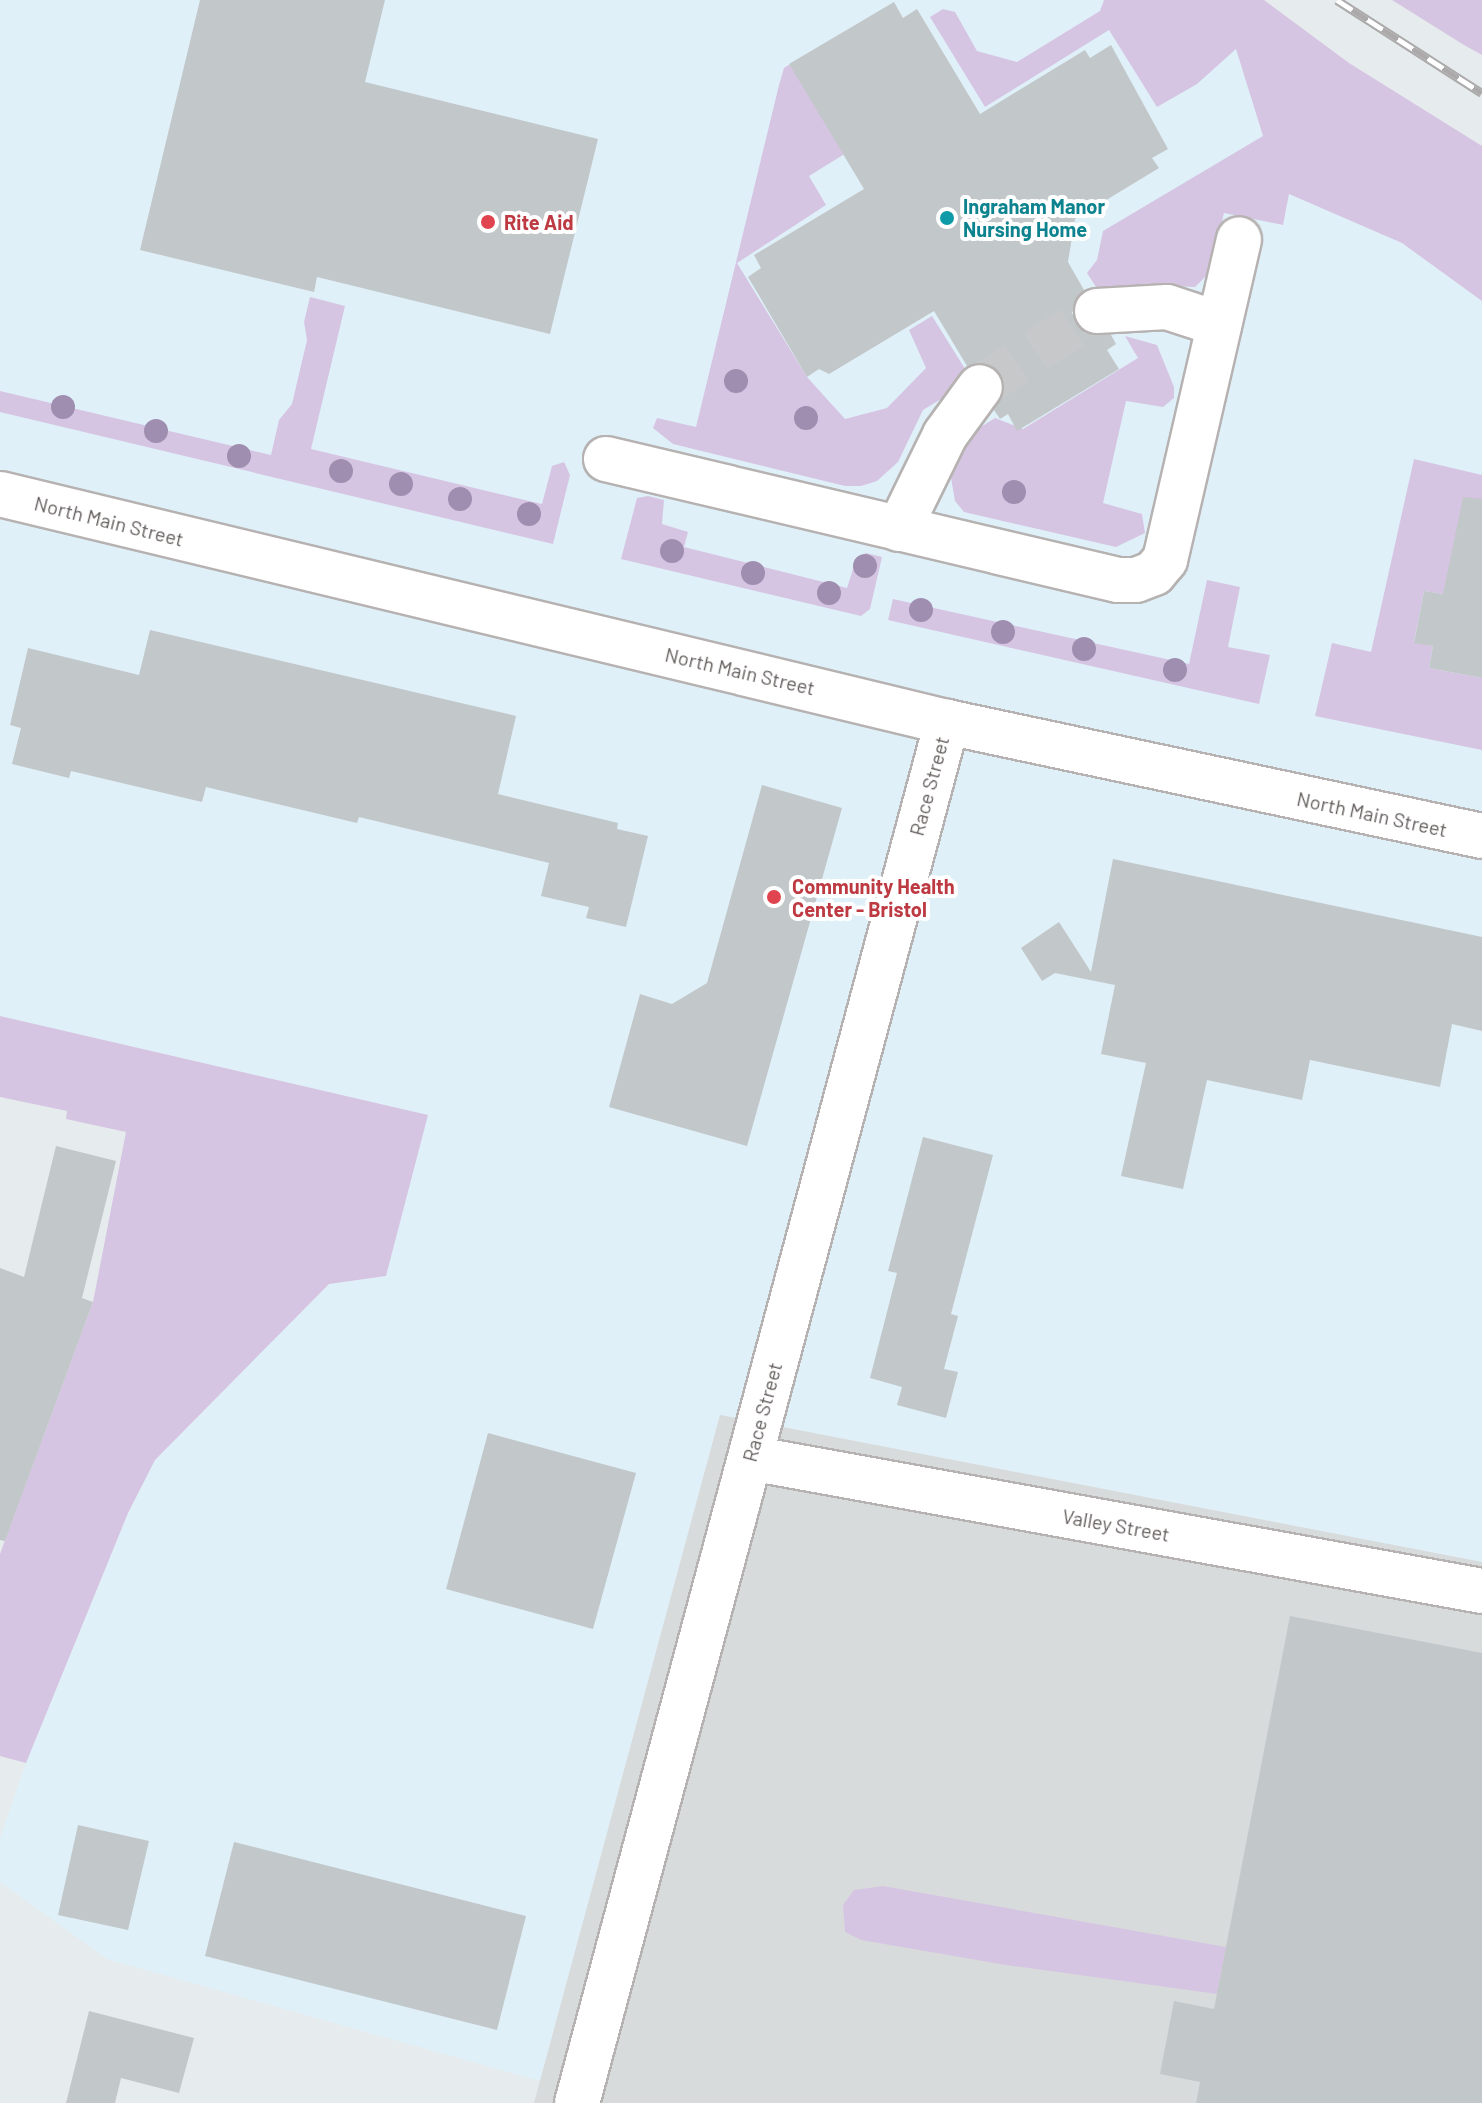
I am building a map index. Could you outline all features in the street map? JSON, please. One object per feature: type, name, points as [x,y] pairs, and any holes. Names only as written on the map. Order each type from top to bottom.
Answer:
[{"type":"street","points":[[606,459],[1118,580],[1154,573],[1165,560],[1239,239]]},
{"type":"street","points":[[1097,311],[1167,307],[1219,324]]},
{"type":"street","points":[[899,529],[945,435],[980,387]]},
{"type":"street","name":"North Main Street","points":[[0,494],[947,722],[1482,836]]},
{"type":"street","name":"Race Street","points":[[585,2101],[750,1458],[947,722]]},
{"type":"street","name":"Valley Street","points":[[750,1458],[1482,1591]]},
{"type":"shaded area","points":[[0,0],[1166,0],[1236,48],[1288,193],[1402,243],[1482,301],[1482,1562],[720,1415],[540,2081],[107,1959],[0,1882],[0,1838],[26,1763],[128,1513],[155,1460],[329,1284],[386,1275],[427,1115],[0,1016]]},
{"type":"shaded area","points":[[1104,0],[1264,0],[1349,63],[1482,146],[1482,301],[1402,243],[1289,194],[1283,225],[1224,213],[1210,272],[1195,287],[1144,285],[1103,298],[1087,273],[1097,260],[1103,231],[1263,136],[1236,49],[1197,84],[1157,107],[1109,30],[985,107],[930,17],[943,9],[955,12],[977,51],[1017,62],[1100,11]]},
{"type":"shaded area","points":[[1392,0],[1482,0],[1482,55],[1464,45]]},
{"type":"shaded area","points":[[797,60],[851,150],[809,176],[826,205],[737,263],[807,377],[845,419],[887,408],[926,368],[909,330],[932,316],[972,380],[923,410],[898,462],[877,481],[861,486],[845,486],[673,444],[653,428],[657,418],[696,427],[779,85],[784,68]]},
{"type":"shaded area","points":[[310,297],[345,306],[311,449],[542,504],[552,466],[564,462],[570,475],[553,544],[0,412],[0,391],[271,455],[279,420],[292,404],[307,340],[304,322]]},
{"type":"shaded area","points":[[1125,336],[1157,345],[1174,387],[1174,398],[1163,407],[1126,401],[1103,503],[1142,514],[1145,533],[1116,547],[964,512],[955,501],[951,478],[970,434],[995,418],[1023,429],[1138,358]]},
{"type":"shaded area","points":[[1414,459],[1482,475],[1482,544],[1443,594],[1424,591],[1414,642],[1433,646],[1429,668],[1482,678],[1482,750],[1315,716],[1332,643],[1371,652]]},
{"type":"shaded area","points":[[648,496],[664,500],[662,524],[688,532],[684,547],[847,588],[856,560],[866,553],[882,557],[870,609],[861,616],[621,559],[637,498]]},
{"type":"shaded area","points":[[1207,580],[1240,587],[1228,647],[1270,655],[1259,704],[888,620],[893,599],[1189,664]]},
{"type":"shaded area","points":[[0,1016],[428,1115],[386,1276],[329,1284],[155,1460],[128,1513],[26,1763],[0,1756],[0,1554],[93,1302],[126,1132],[66,1119],[67,1111],[0,1097]]},
{"type":"shaded area","points":[[720,1415],[1482,1562],[1482,2103],[534,2103]]},
{"type":"shaded area","points":[[883,1886],[1226,1947],[1217,1994],[1006,1965],[861,1940],[845,1932],[843,1905],[854,1890]]},
{"type":"building","points":[[200,0],[385,0],[365,82],[598,139],[550,334],[317,277],[314,292],[140,250]]},
{"type":"building","name":"Ingraham Manor Nursing Home","points":[[894,2],[903,18],[917,9],[980,114],[1085,50],[1090,58],[1111,45],[1168,149],[1152,158],[1159,168],[1075,219],[1068,262],[1084,290],[1072,313],[1085,333],[1111,335],[1116,344],[1107,350],[1119,369],[1017,431],[1008,414],[1000,419],[994,410],[1005,390],[1002,376],[983,362],[967,366],[934,311],[829,374],[819,369],[807,377],[748,277],[761,268],[754,255],[864,189],[789,64]]},
{"type":"building","points":[[1463,497],[1482,499],[1482,678],[1429,668],[1433,646],[1414,643],[1424,591],[1443,594]]},
{"type":"building","points":[[150,630],[516,716],[498,794],[618,823],[617,829],[648,836],[626,927],[586,918],[589,907],[541,896],[549,863],[359,817],[357,823],[206,787],[202,802],[71,771],[69,778],[12,764],[21,728],[10,725],[28,648],[139,675]]},
{"type":"building","name":"Community Health Center - Bristol","points":[[762,785],[842,808],[747,1146],[609,1107],[640,994],[672,1004],[707,983]]},
{"type":"building","points":[[1113,859],[1482,937],[1482,1031],[1452,1024],[1440,1087],[1310,1060],[1302,1100],[1207,1080],[1183,1189],[1121,1176],[1146,1063],[1101,1054],[1115,985],[1055,973],[1042,981],[1021,948],[1059,922],[1091,972]]},
{"type":"building","points":[[923,1137],[993,1155],[951,1314],[958,1316],[944,1369],[958,1372],[946,1418],[897,1405],[902,1387],[870,1378],[897,1273],[888,1271]]},
{"type":"building","points":[[56,1146],[116,1161],[82,1298],[93,1302],[5,1541],[0,1540],[0,1268],[24,1277]]},
{"type":"building","points":[[488,1433],[636,1473],[593,1629],[446,1589]]},
{"type":"building","points":[[1290,1616],[1482,1653],[1482,2103],[1196,2103],[1200,2082],[1160,2074],[1174,2001],[1214,2009]]},
{"type":"building","points":[[78,1825],[149,1841],[128,1930],[58,1915]]},
{"type":"building","points":[[234,1842],[526,1916],[497,2030],[205,1956]]},
{"type":"building","points":[[89,2011],[194,2038],[179,2093],[121,2078],[115,2103],[66,2103]]},
{"type":"tunnel","points":[[980,387],[1097,311]]},
{"type":"railway","points":[[1337,0],[1482,93]]},
{"type":"place","name":"Ingraham Manor Nursing Home","points":[[947,218]]},
{"type":"place","name":"Rite Aid","points":[[488,222]]},
{"type":"place","name":"Community Health Center - Bristol","points":[[774,897]]}]
